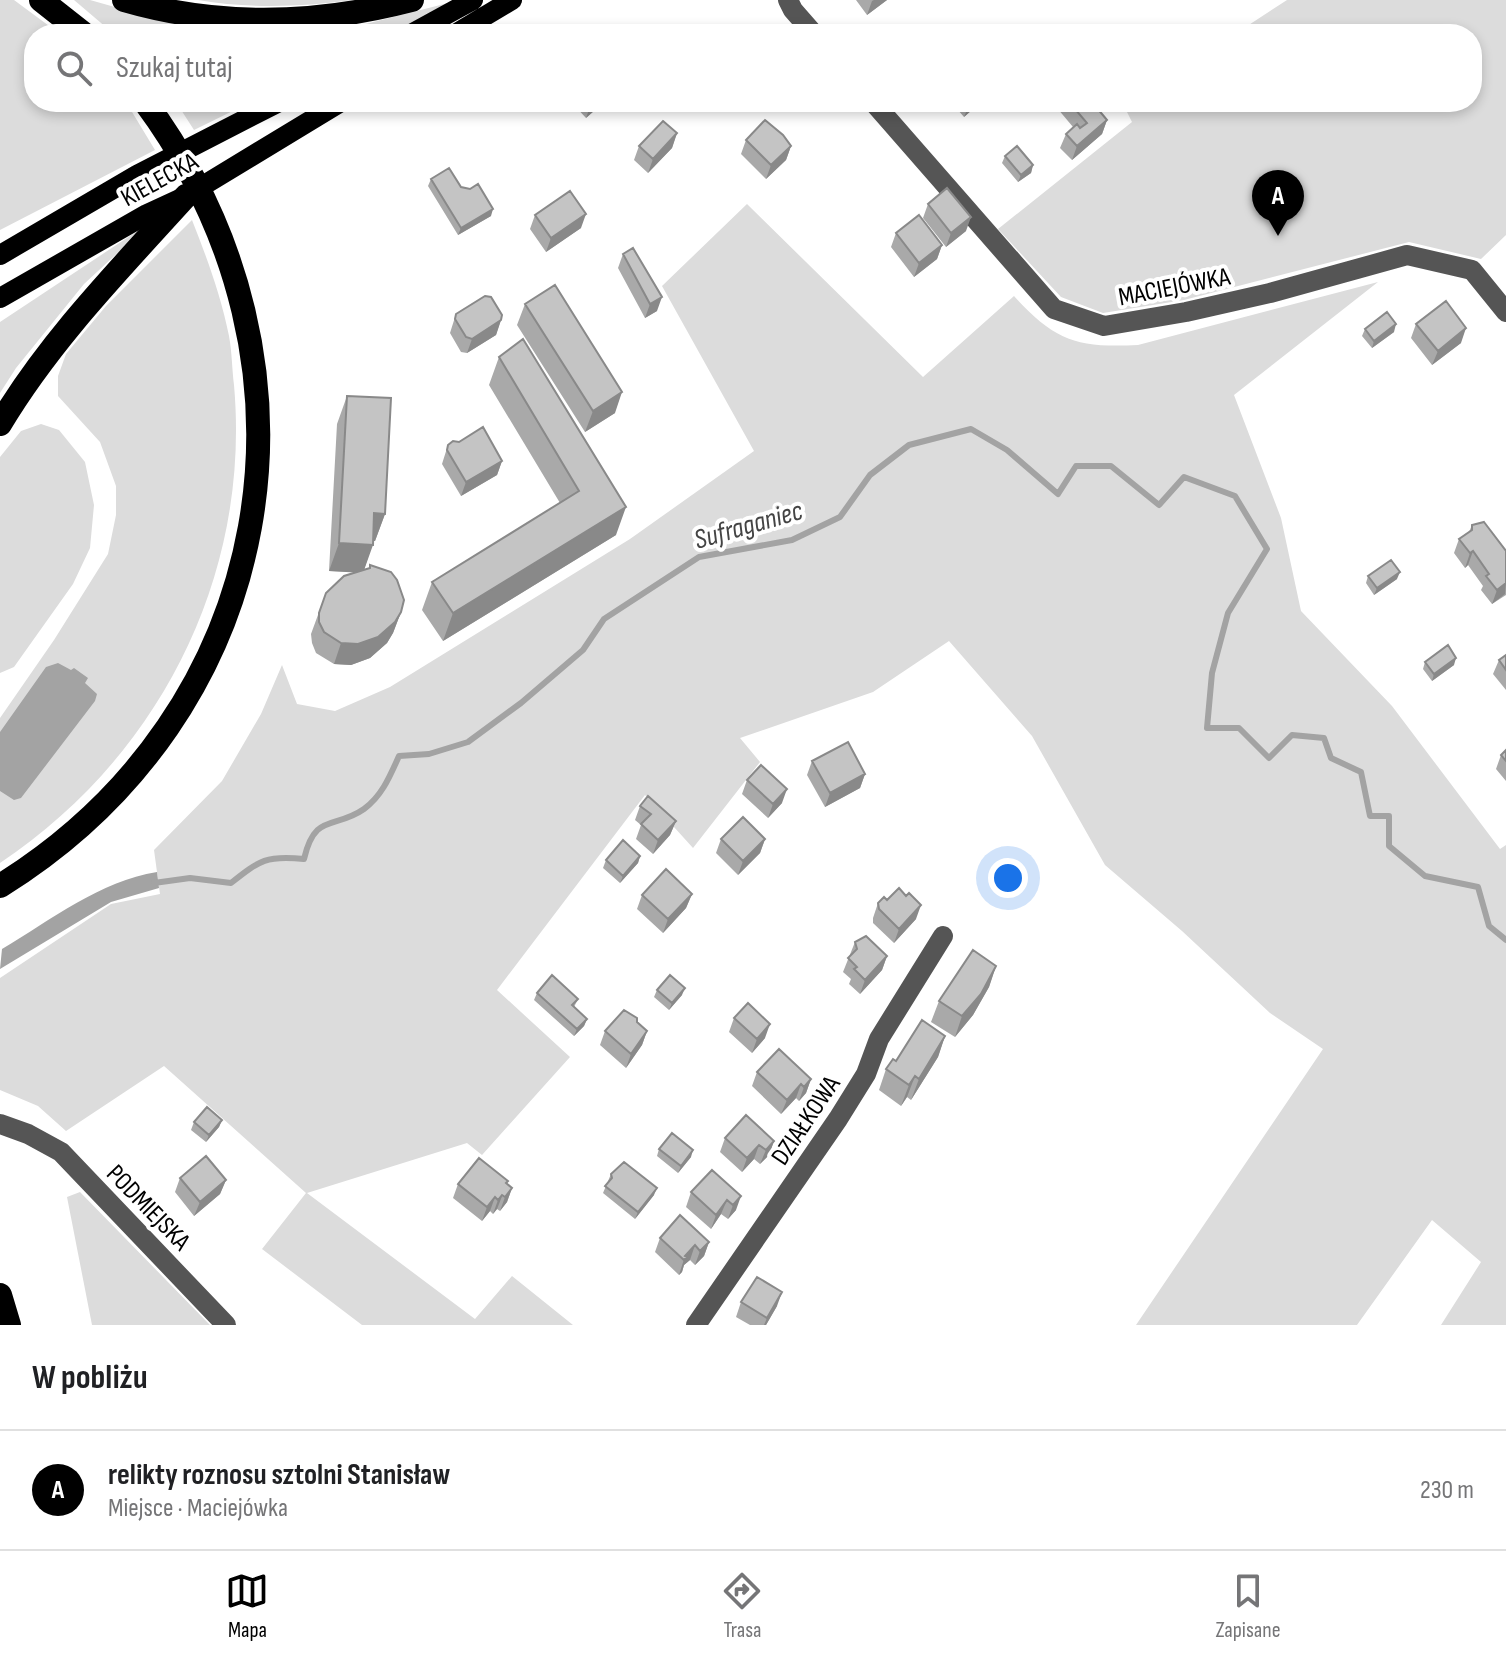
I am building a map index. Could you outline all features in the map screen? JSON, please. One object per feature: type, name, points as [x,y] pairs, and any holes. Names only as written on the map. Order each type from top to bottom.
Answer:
[{"type":"highway","points":[[41,0],[71,24]]},
{"type":"highway","points":[[124,0],[213,18],[273,22],[364,13],[412,0]]},
{"type":"highway","points":[[0,886],[65,840],[121,787],[137,767],[176,714],[198,676],[227,611],[243,561],[252,514],[258,417],[253,352],[245,310],[232,266],[206,200],[152,112]]},
{"type":"highway","points":[[0,424],[78,315],[186,196]]},
{"type":"highway","points":[[0,1295],[9,1325]]},
{"type":"main road","points":[[429,24],[473,0]]},
{"type":"main road","points":[[472,24],[512,0]]},
{"type":"main road","name":"KIELECKA","points":[[0,255],[116,187],[260,112]]},
{"type":"main road","name":"KIELECKA","points":[[0,298],[147,214],[186,196],[325,112]]},
{"type":"street","points":[[788,0],[805,24]]},
{"type":"street","name":"MACIEJÓWKA","points":[[882,112],[1054,309],[1104,326],[1270,293],[1407,255],[1472,270],[1506,312]]},
{"type":"street","name":"DZIAŁKOWA","points":[[696,1325],[838,1119],[866,1074],[879,1039],[943,936]]},
{"type":"street","name":"PODMIEJSKA","points":[[0,1124],[28,1134],[61,1152],[226,1325]]},
{"type":"shaded area","points":[[0,0],[14,0],[46,24],[24,24],[24,112],[132,112],[155,150],[0,230]]},
{"type":"shaded area","points":[[74,0],[90,0],[186,24],[102,24]]},
{"type":"shaded area","points":[[198,0],[353,0],[276,6]]},
{"type":"shaded area","points":[[460,0],[411,24],[366,24]]},
{"type":"shaded area","points":[[1287,0],[1506,0],[1506,235],[1481,259],[1409,242],[1184,300],[1103,313],[1061,297],[998,229],[1132,122],[1127,112],[1482,112],[1482,24],[1250,24]]},
{"type":"shaded area","points":[[182,112],[231,112],[194,130]]},
{"type":"shaded area","points":[[747,204],[923,377],[1014,296],[1055,332],[1083,343],[1117,346],[1138,345],[1378,282],[1234,395],[1281,518],[1301,611],[1392,706],[1500,849],[1506,845],[1506,1325],[1441,1325],[1481,1262],[1432,1220],[1357,1325],[1136,1325],[1323,1049],[1270,1013],[1105,865],[1032,736],[949,641],[873,692],[740,738],[760,762],[693,848],[645,795],[497,990],[570,1057],[482,1155],[467,1143],[307,1193],[475,1319],[512,1276],[573,1325],[362,1325],[262,1249],[306,1193],[164,1066],[66,1131],[38,1106],[0,1090],[0,978],[111,904],[160,894],[154,850],[222,781],[261,714],[282,665],[297,704],[335,711],[390,687],[630,539],[754,451],[662,286]]},
{"type":"shaded area","points":[[192,220],[226,321],[234,385],[235,456],[227,525],[209,592],[183,656],[148,716],[106,770],[56,820],[0,863],[0,718],[108,554],[116,515],[116,486],[100,442],[58,396],[58,376],[66,354],[106,306]]},
{"type":"shaded area","points":[[151,222],[84,284],[16,368],[0,393],[0,322]]},
{"type":"shaded area","points":[[41,424],[59,430],[85,462],[94,505],[90,548],[73,584],[14,667],[0,673],[0,457],[21,431]]},
{"type":"shaded area","points":[[58,663],[71,670],[74,668],[88,678],[85,683],[97,694],[95,701],[21,798],[14,800],[0,791],[0,732],[46,667]]},
{"type":"shaded area","points":[[157,872],[159,888],[111,902],[0,969],[2,949],[58,914],[116,884]]},
{"type":"shaded area","points":[[80,1192],[210,1325],[92,1325],[67,1197]]},
{"type":"building","points":[[1078,112],[1100,112],[1107,120],[1077,146],[1066,134],[1077,124],[1080,128],[1087,123]]},
{"type":"building","points":[[765,120],[791,146],[771,165],[746,140]]},
{"type":"building","points":[[663,121],[677,133],[653,159],[639,146]]},
{"type":"building","points":[[1017,146],[1033,165],[1021,175],[1005,156]]},
{"type":"building","points":[[449,168],[461,187],[470,189],[478,184],[493,209],[461,228],[431,179]]},
{"type":"building","points":[[947,188],[971,217],[951,233],[928,204]]},
{"type":"building","points":[[570,191],[586,214],[551,238],[535,215]]},
{"type":"building","points":[[919,215],[942,245],[919,263],[896,233]]},
{"type":"building","points":[[633,248],[662,297],[650,304],[623,254]]},
{"type":"building","points":[[555,285],[622,392],[593,411],[525,304]]},
{"type":"building","points":[[485,296],[491,297],[502,315],[501,320],[472,339],[466,337],[455,319],[456,314]]},
{"type":"building","points":[[1446,301],[1466,328],[1438,351],[1416,324]]},
{"type":"building","points":[[1387,312],[1396,324],[1374,341],[1365,329]]},
{"type":"building","points":[[523,339],[626,507],[453,613],[432,582],[579,491],[499,357]]},
{"type":"building","points":[[347,396],[391,398],[385,514],[374,513],[373,545],[339,543]]},
{"type":"building","points":[[483,427],[502,461],[466,482],[447,450],[448,445]]},
{"type":"building","points":[[1484,522],[1506,551],[1506,583],[1497,590],[1473,551],[1470,553],[1459,539],[1472,530],[1472,525]]},
{"type":"building","points":[[1391,560],[1400,572],[1377,588],[1368,576]]},
{"type":"building","points":[[370,565],[391,572],[397,580],[404,600],[401,612],[378,637],[358,644],[341,643],[324,632],[319,622],[326,593],[344,576],[370,568]]},
{"type":"building","points":[[1448,645],[1456,658],[1434,674],[1425,662]]},
{"type":"building","points":[[1506,655],[1506,670],[1499,660]]},
{"type":"building","points":[[848,742],[865,774],[830,793],[812,761]]},
{"type":"building","points":[[761,765],[787,789],[773,804],[747,780]]},
{"type":"building","points":[[648,796],[676,821],[658,840],[641,824],[651,814],[640,806]]},
{"type":"building","points":[[743,817],[765,839],[743,861],[721,839]]},
{"type":"building","points":[[623,840],[640,856],[623,876],[606,860]]},
{"type":"building","points":[[666,869],[692,894],[668,919],[642,895]]},
{"type":"building","points":[[899,888],[921,905],[899,929],[879,909],[878,903],[884,897],[887,900]]},
{"type":"building","points":[[866,936],[887,956],[865,980],[848,958],[857,949],[855,942]]},
{"type":"building","points":[[973,950],[996,966],[981,994],[962,1016],[939,1001]]},
{"type":"building","points":[[552,975],[578,999],[572,1005],[587,1019],[577,1029],[537,993]]},
{"type":"building","points":[[670,975],[685,988],[672,1003],[657,990]]},
{"type":"building","points":[[748,1003],[770,1024],[757,1039],[734,1018]]},
{"type":"building","points":[[624,1010],[637,1018],[637,1022],[647,1031],[631,1054],[605,1031]]},
{"type":"building","points":[[922,1020],[945,1036],[919,1079],[915,1076],[909,1085],[886,1069],[893,1059],[896,1061]]},
{"type":"building","points":[[779,1049],[811,1079],[804,1087],[801,1084],[787,1100],[757,1072]]},
{"type":"building","points":[[207,1107],[222,1120],[209,1135],[194,1122]]},
{"type":"building","points":[[746,1115],[774,1141],[766,1150],[759,1145],[747,1158],[725,1138]]},
{"type":"building","points":[[672,1133],[693,1150],[681,1166],[659,1149]]},
{"type":"building","points":[[206,1156],[226,1180],[200,1202],[180,1178]]},
{"type":"building","points":[[479,1158],[508,1181],[506,1183],[512,1188],[505,1197],[502,1195],[498,1200],[495,1197],[487,1207],[458,1184]]},
{"type":"building","points":[[624,1162],[657,1188],[638,1212],[605,1186],[612,1178],[611,1174]]},
{"type":"building","points":[[712,1170],[741,1196],[733,1205],[727,1200],[716,1215],[691,1192]]},
{"type":"building","points":[[680,1215],[709,1242],[700,1251],[695,1245],[684,1260],[660,1238]]},
{"type":"building","points":[[757,1277],[782,1292],[767,1318],[741,1302]]},
{"type":"waterway","name":"Sufraganiec","points":[[154,883],[190,878],[231,883],[264,861],[304,859],[314,834],[320,828],[353,815],[376,798],[399,756],[429,754],[468,742],[521,703],[583,650],[604,619],[699,557],[792,540],[840,517],[870,475],[909,445],[971,429],[1007,450],[1058,494],[1076,466],[1111,466],[1159,505],[1184,477],[1235,496],[1267,549],[1228,613],[1212,673],[1207,728],[1239,728],[1269,758],[1292,735],[1324,738],[1331,758],[1361,772],[1370,816],[1389,816],[1389,846],[1425,876],[1478,887],[1489,926],[1506,940]]},
{"type":"place","name":"relikty roznosu sztolni Stanisław","points":[[1278,236]]}]
